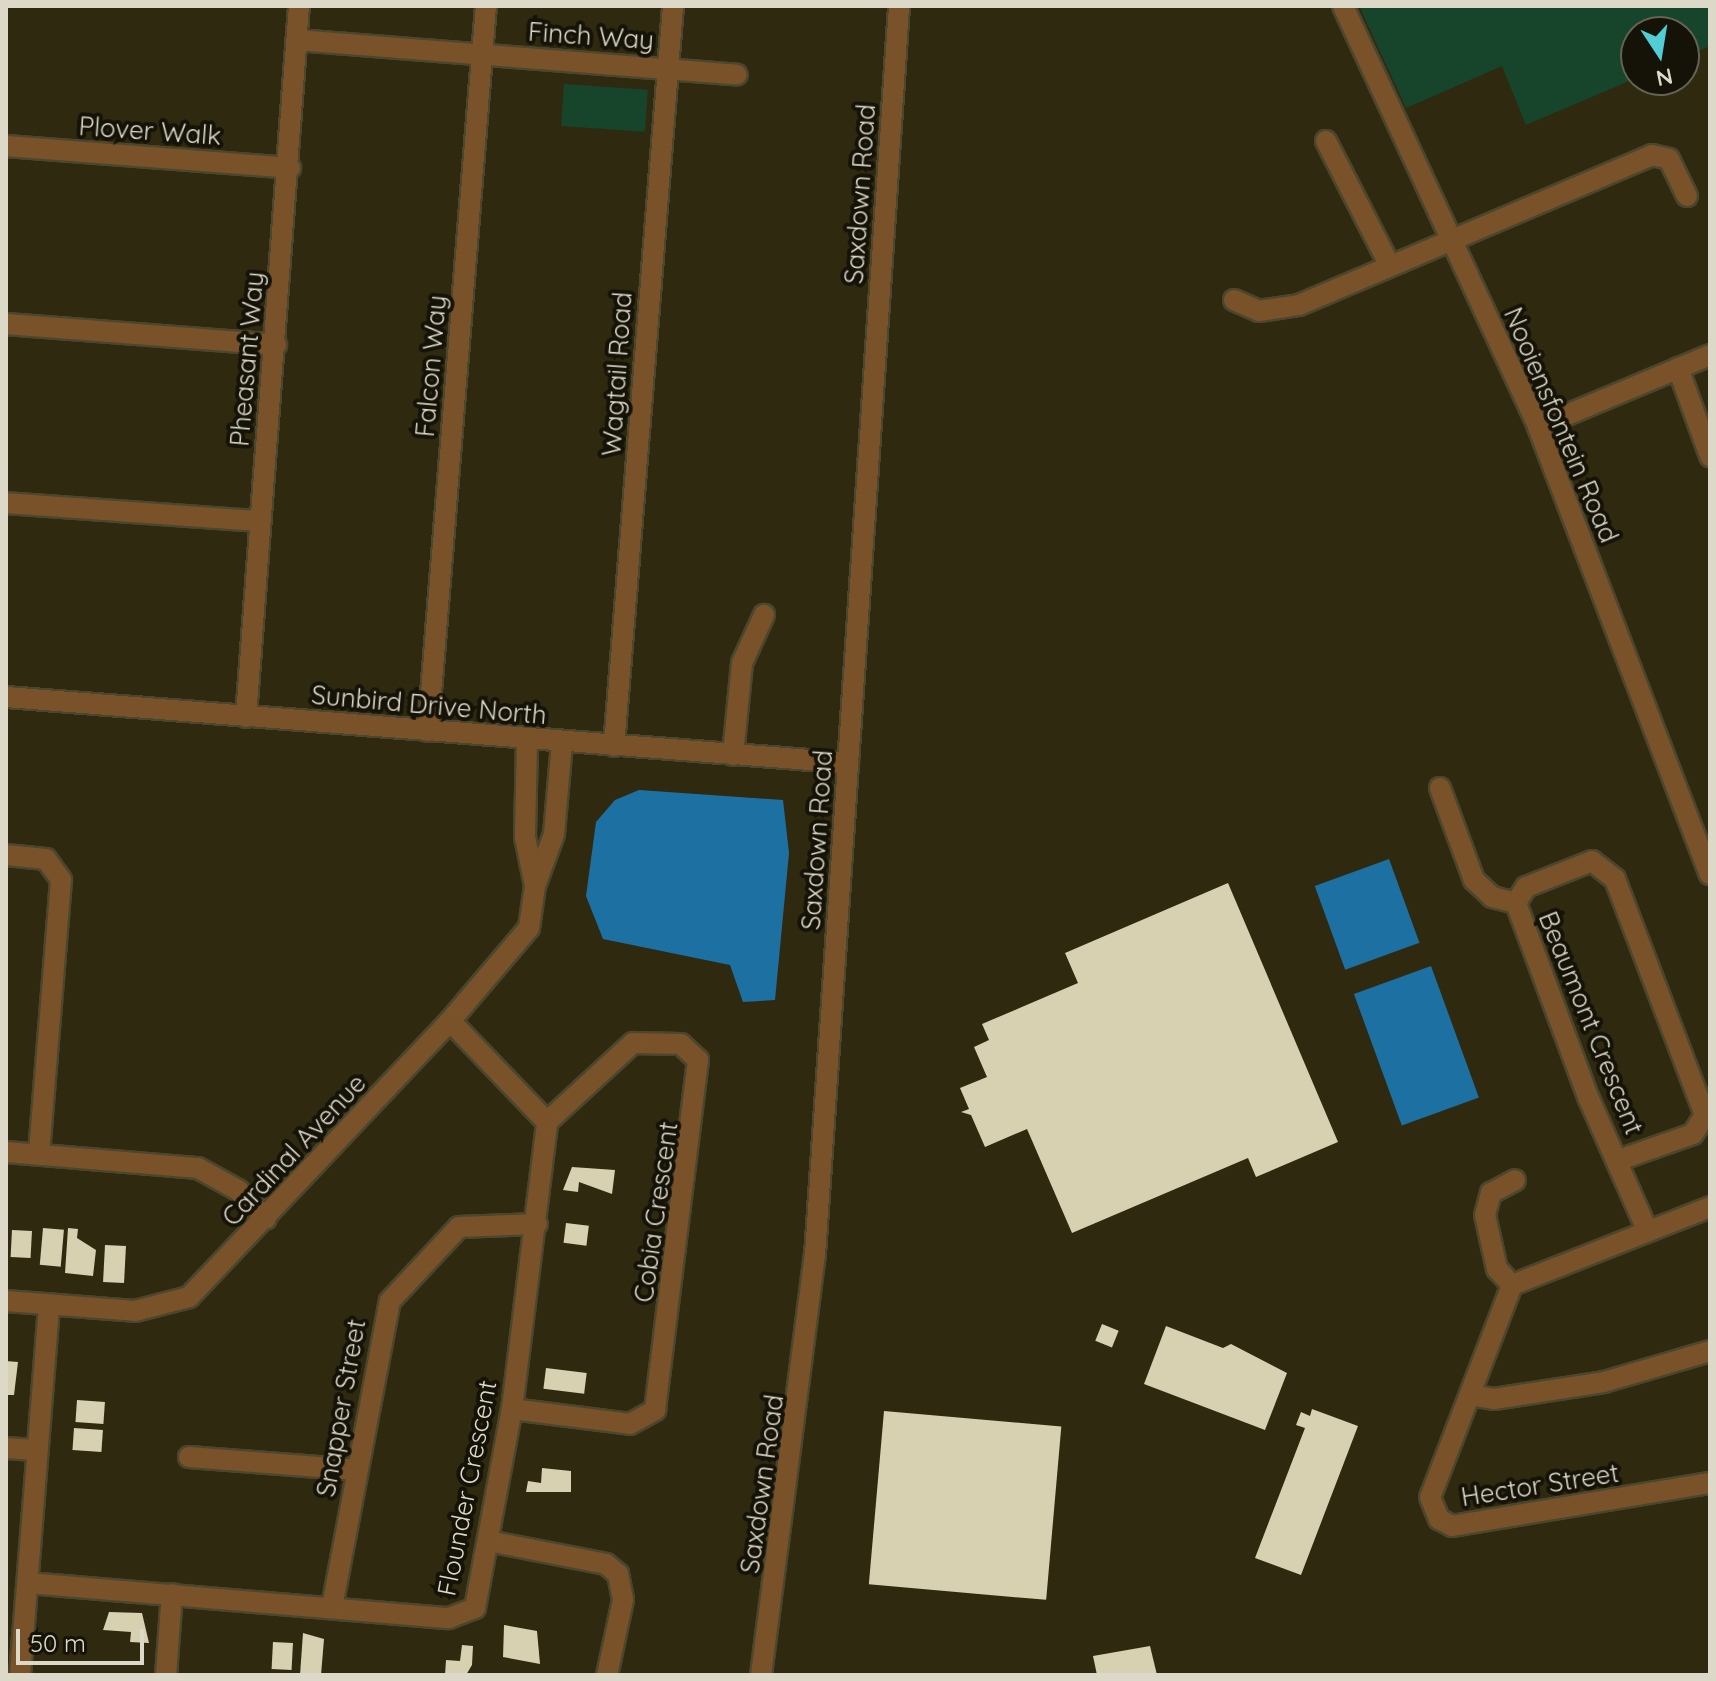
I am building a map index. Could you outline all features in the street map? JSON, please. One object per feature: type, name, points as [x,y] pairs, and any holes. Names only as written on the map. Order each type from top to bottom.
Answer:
[{"type":"street","name":"Pheasant Way","points":[[246,717],[259,521],[290,168],[299,6]]},
{"type":"street","name":"Falcon Way","points":[[428,731],[486,6]]},
{"type":"street","name":"Wagtail Road","points":[[614,746],[673,6]]},
{"type":"street","name":"Saxdown Road","points":[[761,1675],[815,1255],[899,6]]},
{"type":"street","name":"Nooiensfontein Road","points":[[1343,6],[1538,427],[1710,874]]},
{"type":"street","name":"Finch Way","points":[[297,40],[737,75]]},
{"type":"street","points":[[1326,141],[1390,266]]},
{"type":"street","name":"Plover Walk","points":[[6,146],[290,168]]},
{"type":"street","points":[[1234,300],[1278,311],[1652,155],[1669,159],[1687,196]]},
{"type":"street","points":[[6,324],[276,345]]},
{"type":"street","points":[[1538,427],[1710,355]]},
{"type":"street","points":[[1678,368],[1710,456]]},
{"type":"street","points":[[6,503],[259,521]]},
{"type":"street","points":[[733,755],[742,663],[764,615]]},
{"type":"street","name":"Sunbird Drive North","points":[[6,697],[848,763]]},
{"type":"street","name":"Cardinal Avenue","points":[[527,739],[525,837],[535,886]]},
{"type":"street","name":"Cardinal Avenue","points":[[6,1301],[135,1311],[174,1306],[266,1219],[522,940],[535,886],[554,834],[562,742]]},
{"type":"street","points":[[1440,788],[1474,880],[1492,897],[1516,903]]},
{"type":"street","points":[[6,855],[46,859],[61,880],[39,1154]]},
{"type":"street","name":"Beaumont Crescent","points":[[1619,1160],[1693,1134],[1705,1115],[1615,879],[1592,861],[1526,887],[1516,903],[1619,1160],[1648,1232]]},
{"type":"street","points":[[450,1021],[547,1122]]},
{"type":"street","name":"Cobia Crescent","points":[[512,1409],[630,1424],[655,1410],[698,1060],[681,1044],[633,1043],[547,1122]]},
{"type":"street","name":"Flounder Crescent","points":[[28,1583],[332,1607],[468,1614],[488,1541],[512,1409],[537,1224],[547,1122]]},
{"type":"street","points":[[6,1152],[198,1168],[238,1190],[266,1219]]},
{"type":"street","points":[[1515,1180],[1491,1193],[1485,1215],[1497,1269],[1512,1285],[1710,1207]]},
{"type":"street","name":"Snapper Street","points":[[332,1607],[390,1301],[459,1227],[537,1224]]},
{"type":"street","name":"Hector Street","points":[[1512,1285],[1430,1497],[1434,1512],[1452,1526],[1710,1483]]},
{"type":"street","points":[[20,1675],[35,1450],[49,1304]]},
{"type":"street","points":[[1470,1395],[1494,1399],[1604,1382],[1710,1351]]},
{"type":"street","points":[[6,1448],[35,1450]]},
{"type":"street","points":[[189,1457],[357,1470]]},
{"type":"street","points":[[488,1541],[606,1564],[618,1574],[623,1600],[607,1675]]},
{"type":"street","points":[[166,1675],[172,1594]]},
{"type":"green space","points":[[1359,6],[1710,6],[1710,46],[1700,50],[1700,16],[1620,16],[1620,85],[1526,125],[1502,66],[1406,108]]},
{"type":"green space","points":[[564,84],[648,90],[645,132],[561,126]]},
{"type":"water","points":[[639,790],[783,800],[789,853],[775,1000],[743,1002],[730,965],[603,939],[586,896],[596,822],[615,800]]},
{"type":"water","points":[[1389,859],[1419,943],[1345,970],[1315,886]]},
{"type":"water","points":[[1431,966],[1479,1098],[1402,1126],[1354,994]]},
{"type":"building","points":[[1228,883],[1338,1142],[1256,1177],[1248,1158],[1072,1233],[1027,1129],[985,1147],[971,1115],[961,1112],[969,1109],[960,1088],[987,1077],[974,1047],[989,1040],[982,1024],[1078,983],[1065,953]]},
{"type":"building","points":[[572,1167],[615,1170],[612,1194],[579,1182],[578,1192],[563,1190]]},
{"type":"building","points":[[566,1223],[589,1226],[586,1246],[564,1243]]},
{"type":"building","points":[[43,1228],[64,1230],[61,1267],[40,1265]]},
{"type":"building","points":[[68,1228],[78,1229],[77,1238],[96,1250],[93,1276],[65,1273]]},
{"type":"building","points":[[12,1230],[32,1231],[31,1258],[11,1257]]},
{"type":"building","points":[[105,1245],[126,1246],[124,1283],[103,1282]]},
{"type":"building","points":[[1102,1324],[1119,1331],[1112,1347],[1095,1341]]},
{"type":"building","points":[[1166,1326],[1223,1348],[1231,1344],[1287,1373],[1265,1430],[1144,1384]]},
{"type":"building","points":[[6,1361],[18,1362],[14,1395],[6,1395]]},
{"type":"building","points":[[546,1368],[587,1373],[584,1394],[543,1389]]},
{"type":"building","points":[[77,1400],[105,1402],[103,1424],[75,1422]]},
{"type":"building","points":[[1312,1409],[1358,1426],[1301,1575],[1255,1558],[1305,1428],[1296,1425],[1301,1412],[1310,1416]]},
{"type":"building","points":[[884,1411],[1061,1427],[1046,1600],[869,1584]]},
{"type":"building","points":[[74,1428],[103,1430],[101,1452],[72,1450]]},
{"type":"building","points":[[542,1468],[571,1471],[571,1492],[526,1492],[528,1481],[541,1483]]},
{"type":"building","points":[[109,1612],[142,1613],[149,1643],[130,1642],[131,1632],[103,1630]]},
{"type":"building","points":[[504,1625],[537,1631],[540,1664],[503,1657]]},
{"type":"building","points":[[303,1633],[324,1639],[321,1675],[300,1675]]},
{"type":"building","points":[[273,1642],[293,1643],[292,1670],[272,1669]]},
{"type":"building","points":[[462,1645],[473,1646],[472,1665],[466,1675],[445,1675],[446,1660],[460,1661]]},
{"type":"building","points":[[1150,1646],[1157,1675],[1097,1675],[1093,1656]]}]
